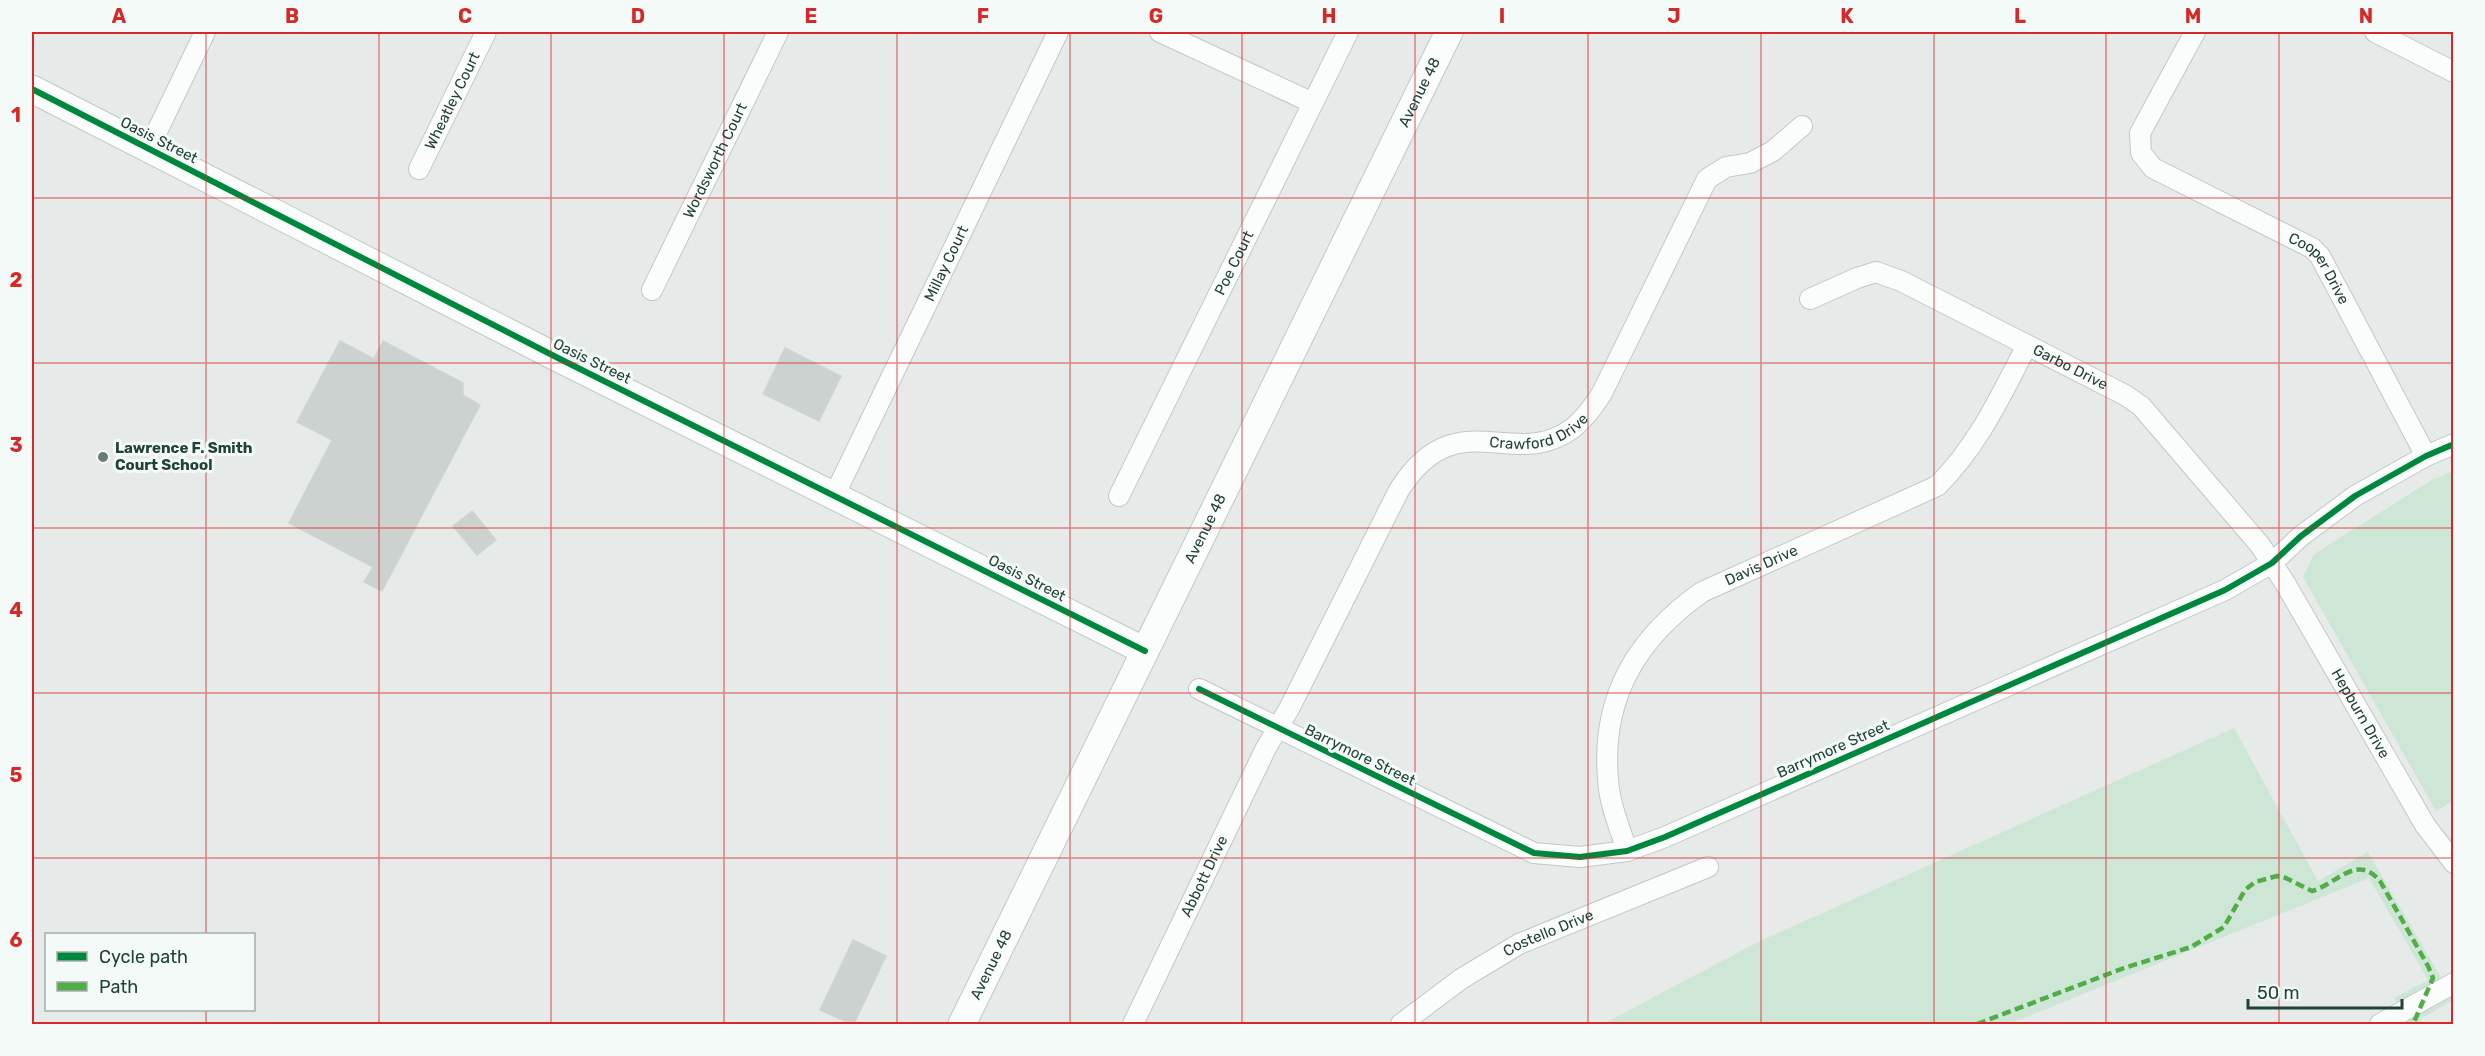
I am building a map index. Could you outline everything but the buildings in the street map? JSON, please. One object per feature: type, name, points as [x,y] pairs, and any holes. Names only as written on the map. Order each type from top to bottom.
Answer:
[{"type":"street","points":[[149,148],[205,32]]},
{"type":"street","name":"Wheatley Court","points":[[419,169],[486,32]]},
{"type":"street","name":"Wordsworth Court","points":[[652,290],[778,32]]},
{"type":"street","name":"Millay Court","points":[[835,494],[1058,32]]},
{"type":"street","points":[[1160,32],[1313,103]]},
{"type":"street","name":"Poe Court","points":[[1119,496],[1348,32]]},
{"type":"street","name":"Avenue 48","points":[[962,1024],[1449,32]]},
{"type":"street","name":"Cooper Drive","points":[[2195,32],[2140,133],[2140,153],[2153,168],[2312,248],[2320,256],[2426,456]]},
{"type":"street","points":[[2375,32],[2454,72]]},
{"type":"street","name":"Oasis Street","points":[[32,89],[556,356],[1144,651]]},
{"type":"street","name":"Crawford Drive","points":[[1277,729],[1399,489],[1412,469],[1425,456],[1461,441],[1482,440],[1525,444],[1550,440],[1572,429],[1589,413],[1602,393],[1707,179],[1726,167],[1750,163],[1773,151],[1802,126]]},
{"type":"street","name":"Garbo Drive","points":[[1810,299],[1876,272],[1901,281],[2125,394],[2141,406],[2260,544],[2272,563]]},
{"type":"street","name":"Davis Drive","points":[[1627,850],[1611,799],[1608,780],[1608,742],[1620,687],[1636,656],[1665,622],[1702,592],[1937,486],[1957,466],[1980,433],[2027,345]]},
{"type":"street","name":"Barrymore Street","points":[[1199,689],[1534,853],[1580,857],[1627,850],[1676,832],[2224,590],[2272,563],[2301,536],[2345,502],[2426,456],[2454,444]]},
{"type":"street","name":"Hepburn Drive","points":[[2272,563],[2425,825],[2454,863]]},
{"type":"street","name":"Abbott Drive","points":[[1133,1024],[1277,729]]},
{"type":"street","name":"Costello Drive","points":[[1401,1024],[1461,979],[1519,944],[1708,867]]},
{"type":"street","points":[[2380,1024],[2454,983]]},
{"type":"green space","points":[[2453,471],[2453,801],[2436,811],[2303,577],[2314,554],[2432,480]]},
{"type":"green space","points":[[2234,728],[2318,881],[2368,852],[2454,1000],[2420,1019],[2423,1024],[2407,1024],[2394,998],[2428,980],[2369,878],[2009,1024],[1603,1024],[1758,942]]},
{"type":"marked path","points":[[1977,1024],[2124,968],[2191,947],[2224,927],[2245,890],[2255,882],[2277,876],[2312,891],[2355,870],[2372,873],[2380,881],[2433,978],[2414,1022],[2416,1024]]},
{"type":"cycle path","points":[[32,89],[560,359],[1145,651]]},
{"type":"cycle path","points":[[1199,689],[1534,853],[1580,857],[1627,851],[1665,837],[2225,590],[2272,563],[2301,536],[2355,496],[2426,456],[2454,444]]},
{"type":"place","name":"Lawrence F. Smith Court School","points":[[103,457]]}]
